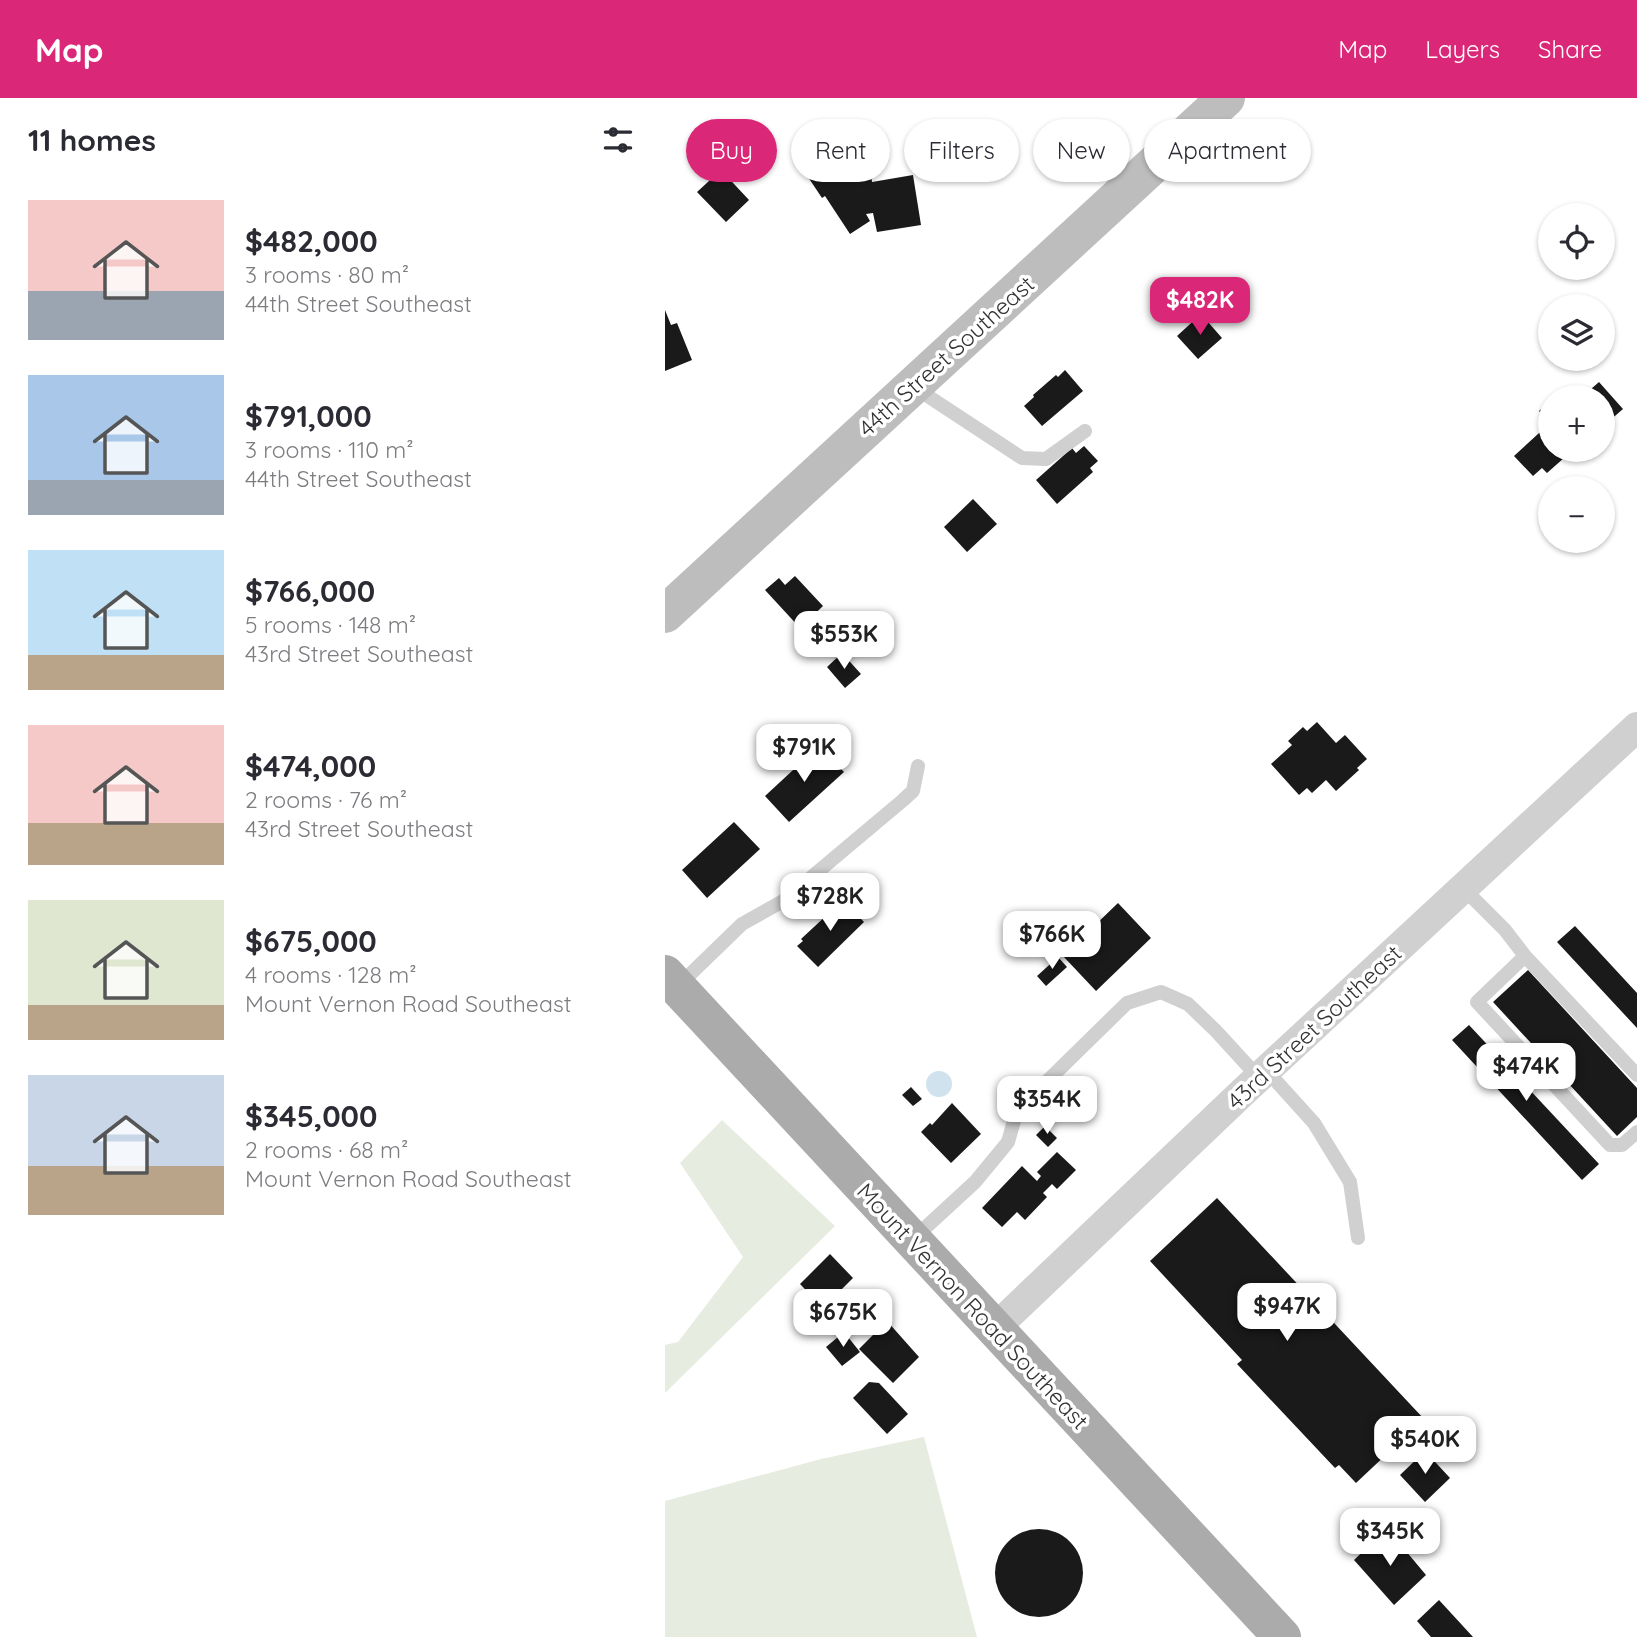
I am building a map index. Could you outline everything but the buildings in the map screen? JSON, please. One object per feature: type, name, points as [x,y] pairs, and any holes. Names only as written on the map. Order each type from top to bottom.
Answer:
[{"type":"main road","name":"Mount Vernon Road Southeast","points":[[671,980],[1282,1637]]},
{"type":"street","name":"44th Street Southeast","points":[[665,614],[1226,98]]},
{"type":"street","name":"43rd Street Southeast","points":[[994,1329],[1263,1074],[1637,727]]},
{"type":"lane","points":[[913,386],[1022,458],[1046,459],[1085,431]]},
{"type":"lane","points":[[671,980],[742,924],[783,901],[913,792],[918,766]]},
{"type":"lane","points":[[1463,888],[1505,930],[1525,956],[1637,1075]]},
{"type":"lane","points":[[1525,956],[1477,1002],[1610,1144],[1622,1145],[1637,1132]]},
{"type":"lane","points":[[912,1240],[975,1182],[1008,1142],[1016,1114],[1127,1003],[1161,992],[1188,1004],[1314,1123],[1350,1182],[1359,1238]]},
{"type":"shaded area","points":[[722,1120],[835,1226],[665,1393],[665,1345],[678,1342],[743,1257],[680,1163]]},
{"type":"shaded area","points":[[924,1437],[977,1637],[665,1637],[665,1501],[821,1459]]},
{"type":"water","points":[[939,1071],[948,1075],[952,1084],[948,1093],[939,1097],[930,1093],[926,1084],[930,1075]]}]
